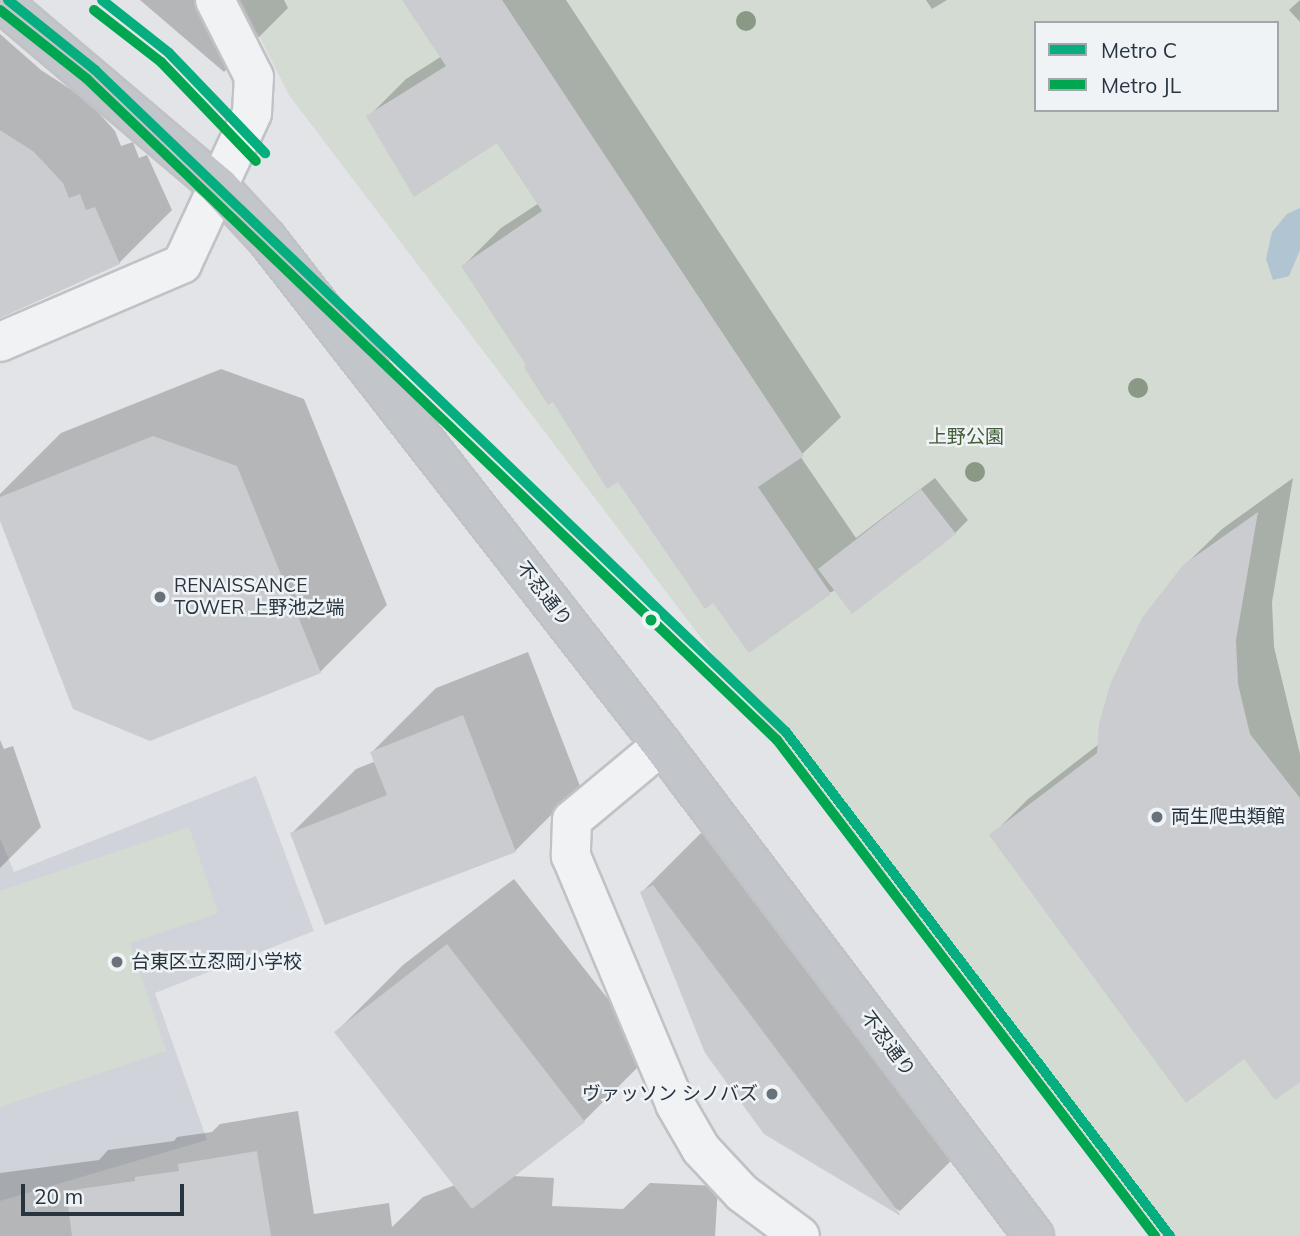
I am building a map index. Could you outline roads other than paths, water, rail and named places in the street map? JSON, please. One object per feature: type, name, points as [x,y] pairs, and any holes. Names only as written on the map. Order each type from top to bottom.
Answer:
[{"type":"main road","name":"不忍通り","points":[[0,1],[219,187],[267,239],[662,745],[1030,1235]]},
{"type":"street","points":[[0,342],[182,264],[252,113],[254,77],[215,0]]},
{"type":"street","points":[[662,745],[572,820],[571,856],[674,1104],[701,1149],[742,1194],[800,1236]]},
{"type":"water","points":[[1300,208],[1300,250],[1289,276],[1273,280],[1266,259],[1272,232],[1287,214]]},
{"type":"metro line","name":"C","points":[[8,0],[95,70],[786,732],[1170,1236]]},
{"type":"metro line","name":"C","points":[[102,0],[169,53],[265,153]]},
{"type":"metro line","name":"JL","points":[[0,10],[87,79],[777,740],[1155,1236]]},
{"type":"metro line","name":"JL","points":[[94,10],[161,62],[256,161]]},
{"type":"place","name":"RENAISSANCE TOWER 上野池之端","points":[[160,597]]},
{"type":"place","name":"両生爬虫類館","points":[[1157,817]]},
{"type":"place","name":"台東区立忍岡小学校","points":[[117,962]]},
{"type":"place","name":"ヴァッソン シノバズ","points":[[772,1094]]},
{"type":"park label","name":"上野公園","points":[[966,437]]}]
